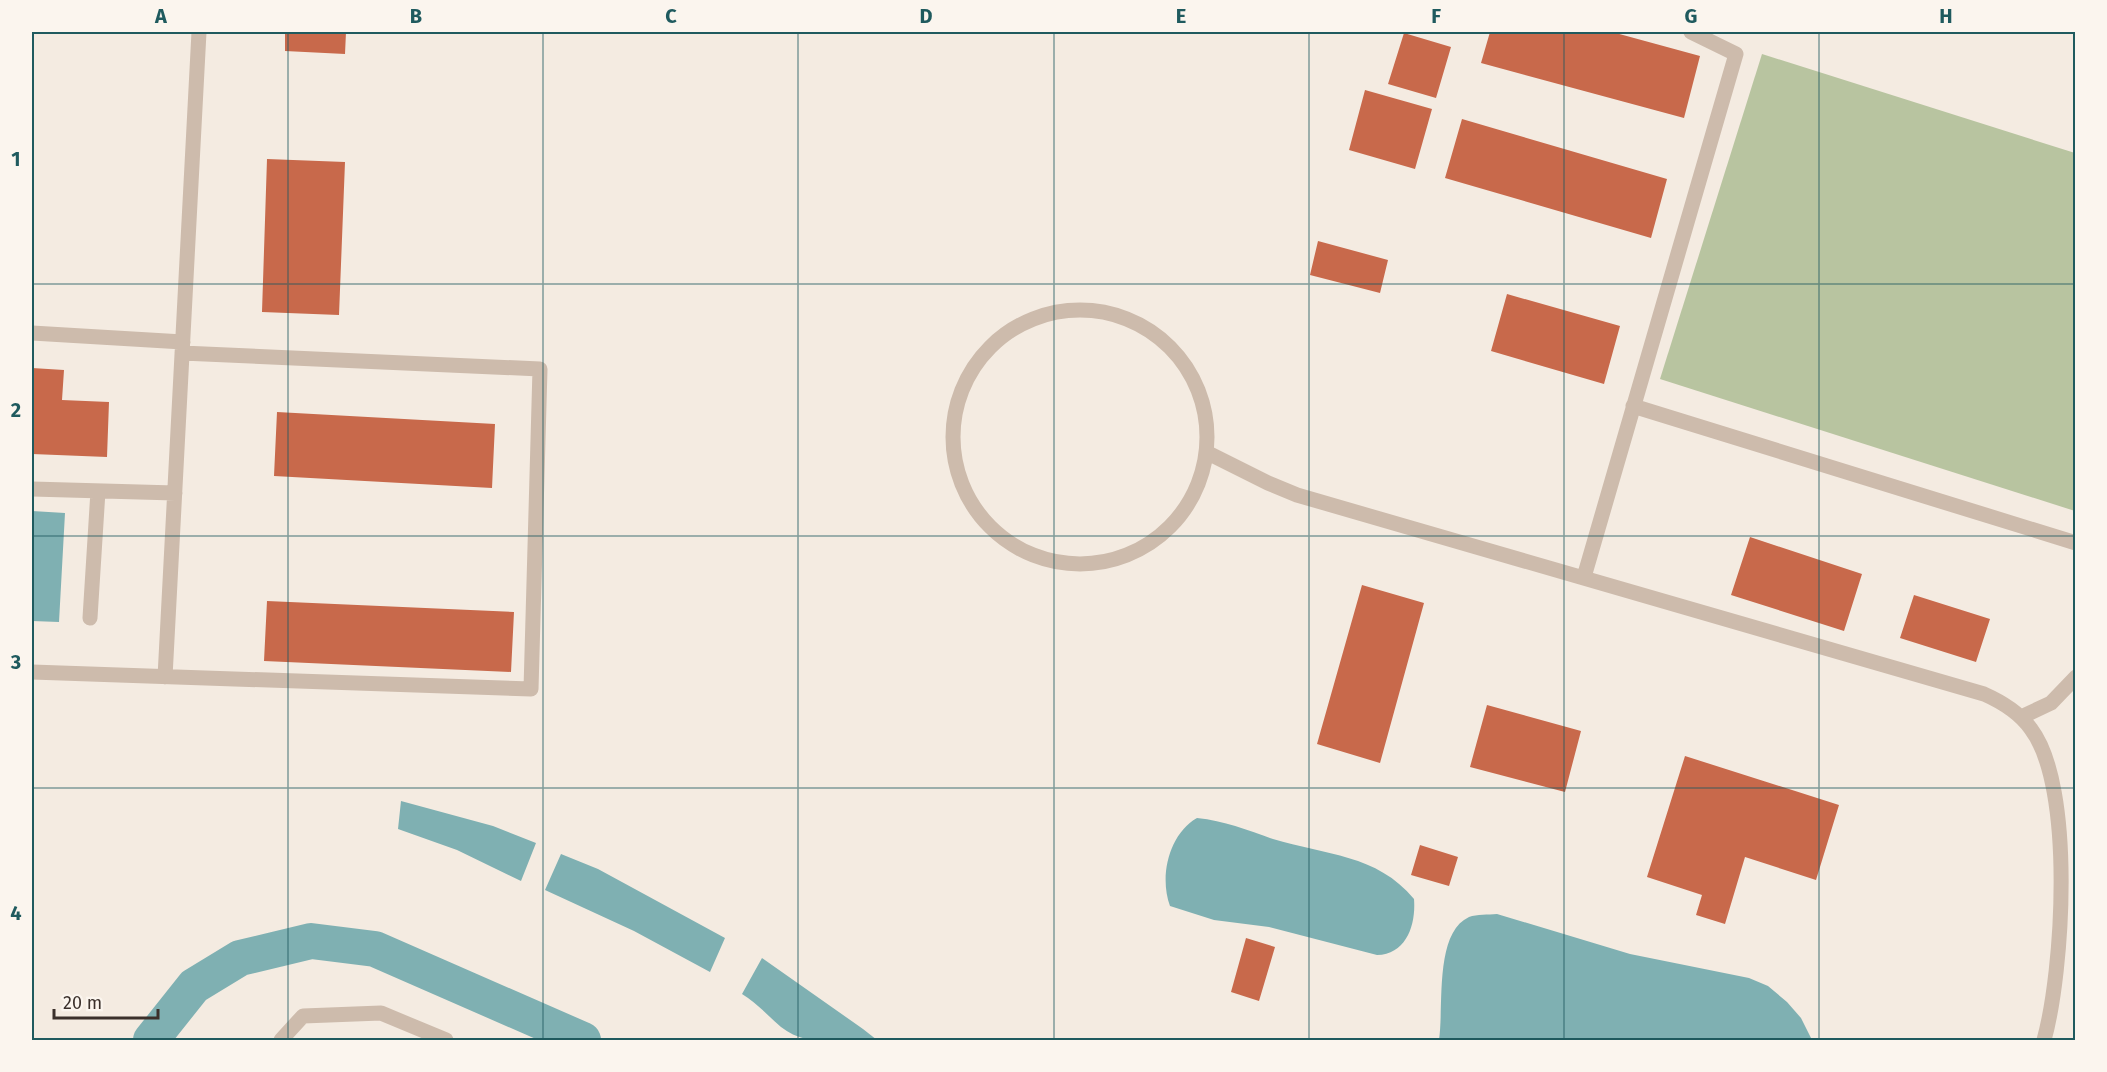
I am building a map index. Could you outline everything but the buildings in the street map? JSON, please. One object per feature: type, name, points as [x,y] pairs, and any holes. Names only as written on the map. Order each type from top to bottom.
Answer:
[{"type":"street","points":[[165,677],[199,32]]},
{"type":"street","points":[[1584,577],[1736,54],[1691,32]]},
{"type":"street","points":[[1088,309],[1114,313],[1138,323],[1160,337],[1178,355],[1192,376],[1202,400],[1207,426],[1206,452],[1200,477],[1190,501],[1169,528],[1156,539],[1134,552],[1110,561],[1084,565],[1058,563],[1034,556],[1011,544],[991,528],[974,508],[962,485],[955,460],[953,434],[956,409],[964,384],[976,362],[994,342],[1014,327],[1037,316],[1062,310],[1088,309]]},
{"type":"street","points":[[32,333],[183,348],[540,369],[531,689],[32,672]]},
{"type":"street","points":[[1633,405],[2076,543]]},
{"type":"street","points":[[1206,452],[1297,495],[1984,694],[2001,702],[2021,717],[2032,730],[2044,756],[2053,789],[2062,917],[2058,966],[2044,1041]]},
{"type":"street","points":[[32,489],[175,493]]},
{"type":"street","points":[[90,618],[98,491]]},
{"type":"street","points":[[2021,717],[2051,703],[2076,677]]},
{"type":"street","points":[[281,1041],[303,1016],[381,1013],[446,1041]]},
{"type":"green space","points":[[1762,54],[2075,153],[2075,511],[1660,379]]},
{"type":"water","points":[[32,511],[65,513],[59,622],[32,621]]},
{"type":"water","points":[[401,801],[493,826],[536,843],[521,881],[457,850],[398,829]]},
{"type":"water","points":[[1197,818],[1349,858],[1384,873],[1414,899],[1413,918],[1408,936],[1396,949],[1377,955],[1269,927],[1214,920],[1170,906],[1166,882],[1169,857],[1179,834]]},
{"type":"water","points":[[561,854],[598,869],[725,938],[710,972],[634,931],[545,890]]},
{"type":"water","points":[[1497,914],[1630,954],[1749,978],[1768,986],[1787,1002],[1801,1018],[1812,1040],[1439,1040],[1443,972],[1450,938],[1458,926],[1469,917]]},
{"type":"water","points":[[762,958],[877,1040],[814,1041],[791,1034],[781,1027],[742,994]]},
{"type":"waterway","points":[[151,1040],[194,986],[240,958],[311,941],[375,949],[583,1040]]}]
